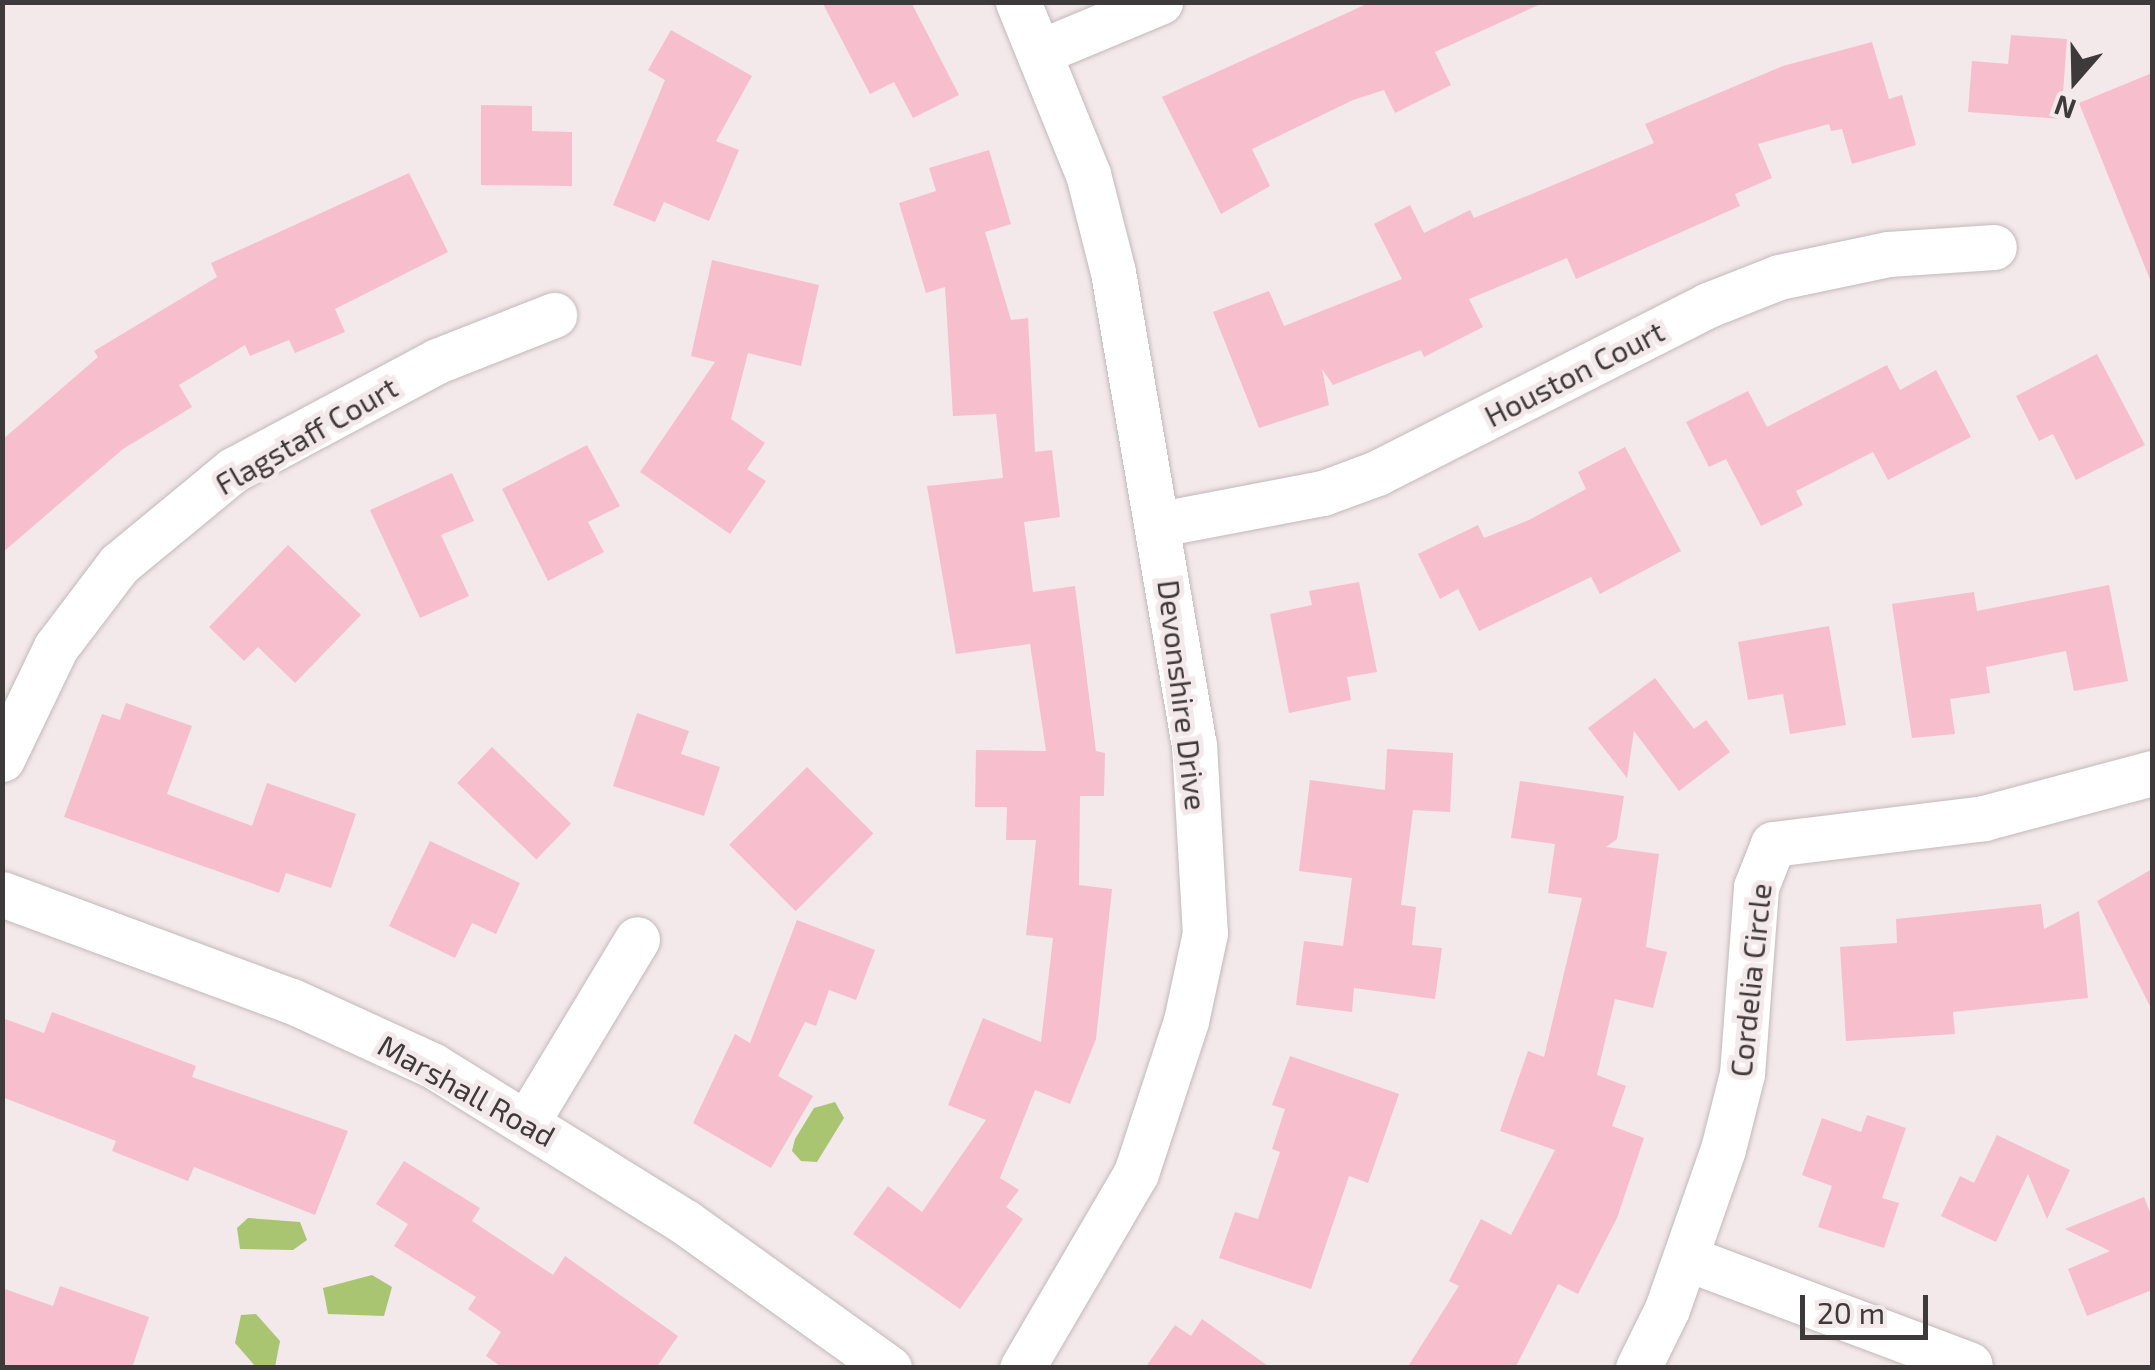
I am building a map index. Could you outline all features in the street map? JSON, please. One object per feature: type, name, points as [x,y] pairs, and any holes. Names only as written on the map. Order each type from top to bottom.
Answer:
[{"type":"street","name":"Devonshire Drive","points":[[1018,2],[1042,51],[1088,174],[1113,272],[1160,524],[1194,744],[1205,933],[1186,1021],[1136,1173],[1022,1368]]},
{"type":"street","points":[[1042,51],[1160,2]]},
{"type":"street","name":"Houston Court","points":[[1160,524],[1323,493],[1377,473],[1708,305],[1780,277],[1888,254],[1994,248]]},
{"type":"street","name":"Flagstaff Court","points":[[2,759],[56,648],[119,564],[233,470],[437,361],[554,315]]},
{"type":"street","name":"Cordelia Circle","points":[[1638,1368],[1686,1258],[1742,1074],[1756,887],[1773,844],[1984,818],[2152,773]]},
{"type":"street","name":"Marshall Road","points":[[2,894],[292,1001],[418,1058],[528,1120],[889,1368]]},
{"type":"street","points":[[528,1120],[637,939]]},
{"type":"street","points":[[1686,1258],[1970,1365]]},
{"type":"shaded area","points":[[835,1102],[844,1118],[817,1162],[801,1161],[792,1151],[795,1139],[814,1108]]},
{"type":"shaded area","points":[[248,1218],[300,1222],[307,1240],[293,1250],[240,1249],[237,1228]]},
{"type":"shaded area","points":[[372,1275],[392,1287],[384,1316],[328,1314],[323,1288]]},
{"type":"shaded area","points":[[256,1314],[280,1341],[275,1367],[256,1367],[235,1343],[241,1315]]},
{"type":"building","points":[[822,2],[911,2],[959,95],[913,118],[894,82],[870,94]]},
{"type":"building","points":[[1371,2],[1545,2],[1435,52],[1451,85],[1395,113],[1384,90],[1353,100],[1252,149],[1270,186],[1221,214],[1162,97]]},
{"type":"building","points":[[671,30],[752,76],[716,141],[739,150],[709,221],[664,202],[655,222],[613,205],[665,80],[648,70]]},
{"type":"building","points":[[2011,35],[2067,39],[2061,119],[1968,112],[1972,61],[2008,64]]},
{"type":"building","points":[[1872,42],[1889,99],[1902,95],[1916,145],[1852,164],[1842,129],[1831,131],[1829,124],[1758,144],[1772,178],[1735,194],[1740,206],[1576,279],[1567,258],[1469,299],[1483,327],[1424,357],[1421,350],[1333,385],[1322,369],[1329,405],[1259,428],[1213,312],[1269,291],[1284,326],[1402,279],[1374,224],[1410,205],[1424,233],[1470,210],[1474,218],[1654,143],[1645,124],[1783,66]]},
{"type":"building","points":[[2152,73],[2152,282],[2151,282],[2079,103]]},
{"type":"building","points":[[481,105],[532,106],[532,131],[572,132],[572,186],[481,185]]},
{"type":"building","points":[[989,150],[1011,224],[985,232],[1011,320],[1028,318],[1035,452],[1052,450],[1060,517],[1024,522],[1033,592],[1075,586],[1096,751],[1105,753],[1104,796],[1080,796],[1079,885],[1112,889],[1096,1039],[1070,1104],[1035,1090],[1000,1178],[1019,1190],[1006,1207],[1023,1219],[960,1309],[853,1234],[888,1186],[922,1212],[986,1120],[948,1105],[983,1018],[1041,1042],[1053,938],[1026,935],[1036,840],[1006,840],[1007,807],[975,807],[976,750],[1046,751],[1030,644],[956,654],[927,486],[1003,478],[996,414],[953,416],[945,287],[926,293],[899,203],[936,191],[929,168]]},
{"type":"building","points":[[409,173],[448,252],[335,309],[345,332],[295,353],[289,340],[250,356],[245,345],[179,385],[192,407],[123,449],[2,553],[2,440],[98,357],[94,351],[217,277],[211,263]]},
{"type":"building","points":[[712,260],[819,285],[801,366],[748,353],[731,419],[765,443],[747,469],[766,481],[730,534],[640,472],[715,362],[691,356]]},
{"type":"building","points":[[2097,354],[2145,445],[2076,480],[2053,434],[2039,441],[2016,396]]},
{"type":"building","points":[[1887,365],[1900,390],[1936,370],[1971,437],[1888,480],[1873,452],[1796,491],[1803,505],[1761,526],[1726,459],[1709,467],[1686,422],[1748,391],[1767,427]]},
{"type":"building","points":[[587,445],[620,506],[588,522],[604,552],[548,581],[502,489]]},
{"type":"building","points":[[1625,447],[1681,551],[1600,594],[1591,577],[1479,631],[1458,589],[1440,599],[1418,554],[1478,525],[1484,538],[1529,520],[1586,489],[1578,472]]},
{"type":"building","points":[[452,473],[474,521],[441,535],[469,596],[420,618],[370,510]]},
{"type":"building","points":[[288,545],[361,615],[295,683],[258,647],[244,661],[209,627]]},
{"type":"building","points":[[1359,582],[1377,672],[1347,677],[1351,700],[1289,713],[1270,614],[1312,605],[1309,591]]},
{"type":"building","points":[[2109,585],[2128,681],[2074,691],[2066,651],[1986,667],[1990,693],[1950,699],[1955,734],[1912,738],[1892,604],[1974,592],[1977,611]]},
{"type":"building","points":[[1829,626],[1846,725],[1790,734],[1783,694],[1748,700],[1738,642]]},
{"type":"building","points":[[1655,678],[1694,729],[1706,720],[1730,752],[1679,791],[1634,731],[1627,778],[1588,728]]},
{"type":"building","points":[[126,703],[192,726],[167,794],[252,826],[267,783],[356,814],[331,888],[286,873],[279,893],[64,817],[102,714],[120,720]]},
{"type":"building","points":[[637,713],[689,731],[681,754],[720,767],[704,816],[613,786]]},
{"type":"building","points":[[492,747],[571,823],[536,859],[457,783]]},
{"type":"building","points":[[1387,749],[1453,753],[1450,812],[1413,810],[1401,905],[1416,907],[1412,945],[1442,948],[1435,999],[1354,988],[1352,1012],[1296,1005],[1304,941],[1343,946],[1352,878],[1299,871],[1310,780],[1385,790]]},
{"type":"building","points":[[807,767],[873,833],[796,911],[729,845]]},
{"type":"building","points":[[1520,781],[1624,796],[1617,839],[1606,847],[1659,854],[1646,947],[1667,952],[1653,1008],[1615,999],[1597,1075],[1626,1086],[1612,1126],[1644,1138],[1617,1218],[1578,1294],[1558,1284],[1515,1368],[1407,1368],[1459,1286],[1449,1281],[1481,1219],[1511,1235],[1555,1150],[1500,1131],[1528,1051],[1544,1057],[1582,898],[1548,893],[1555,844],[1511,838]]},
{"type":"building","points":[[430,841],[520,883],[496,934],[472,923],[455,958],[389,926]]},
{"type":"building","points":[[2152,869],[2152,1010],[2097,901]]},
{"type":"building","points":[[2041,904],[2044,929],[2079,911],[2088,998],[1953,1012],[1955,1034],[1846,1041],[1840,947],[1897,943],[1896,919]]},
{"type":"building","points":[[797,920],[875,950],[856,1000],[829,990],[816,1026],[805,1022],[778,1076],[813,1096],[771,1168],[693,1123],[735,1034],[750,1043]]},
{"type":"building","points":[[52,1012],[196,1066],[192,1077],[348,1131],[315,1215],[194,1167],[188,1181],[112,1151],[116,1141],[2,1097],[2,1018],[44,1033]]},
{"type":"building","points":[[1290,1056],[1399,1094],[1368,1183],[1349,1176],[1311,1289],[1219,1258],[1235,1212],[1258,1219],[1280,1152],[1272,1149],[1285,1109],[1272,1105]]},
{"type":"building","points":[[1867,1115],[1906,1128],[1882,1198],[1899,1203],[1884,1248],[1818,1227],[1832,1186],[1802,1175],[1822,1118],[1861,1132]]},
{"type":"building","points":[[1997,1135],[2070,1170],[2047,1219],[2028,1174],[1996,1242],[1941,1216],[1960,1176],[1974,1183]]},
{"type":"building","points":[[404,1161],[480,1208],[472,1221],[553,1275],[565,1256],[678,1336],[656,1368],[503,1368],[486,1356],[501,1332],[468,1309],[476,1297],[394,1246],[408,1224],[376,1204]]},
{"type":"building","points":[[2144,1197],[2152,1217],[2152,1290],[2087,1316],[2068,1269],[2110,1251],[2065,1229]]},
{"type":"building","points":[[60,1286],[149,1317],[132,1368],[2,1368],[2,1288],[53,1306]]},
{"type":"building","points":[[1202,1319],[1271,1368],[1145,1368],[1175,1325],[1191,1336]]}]
